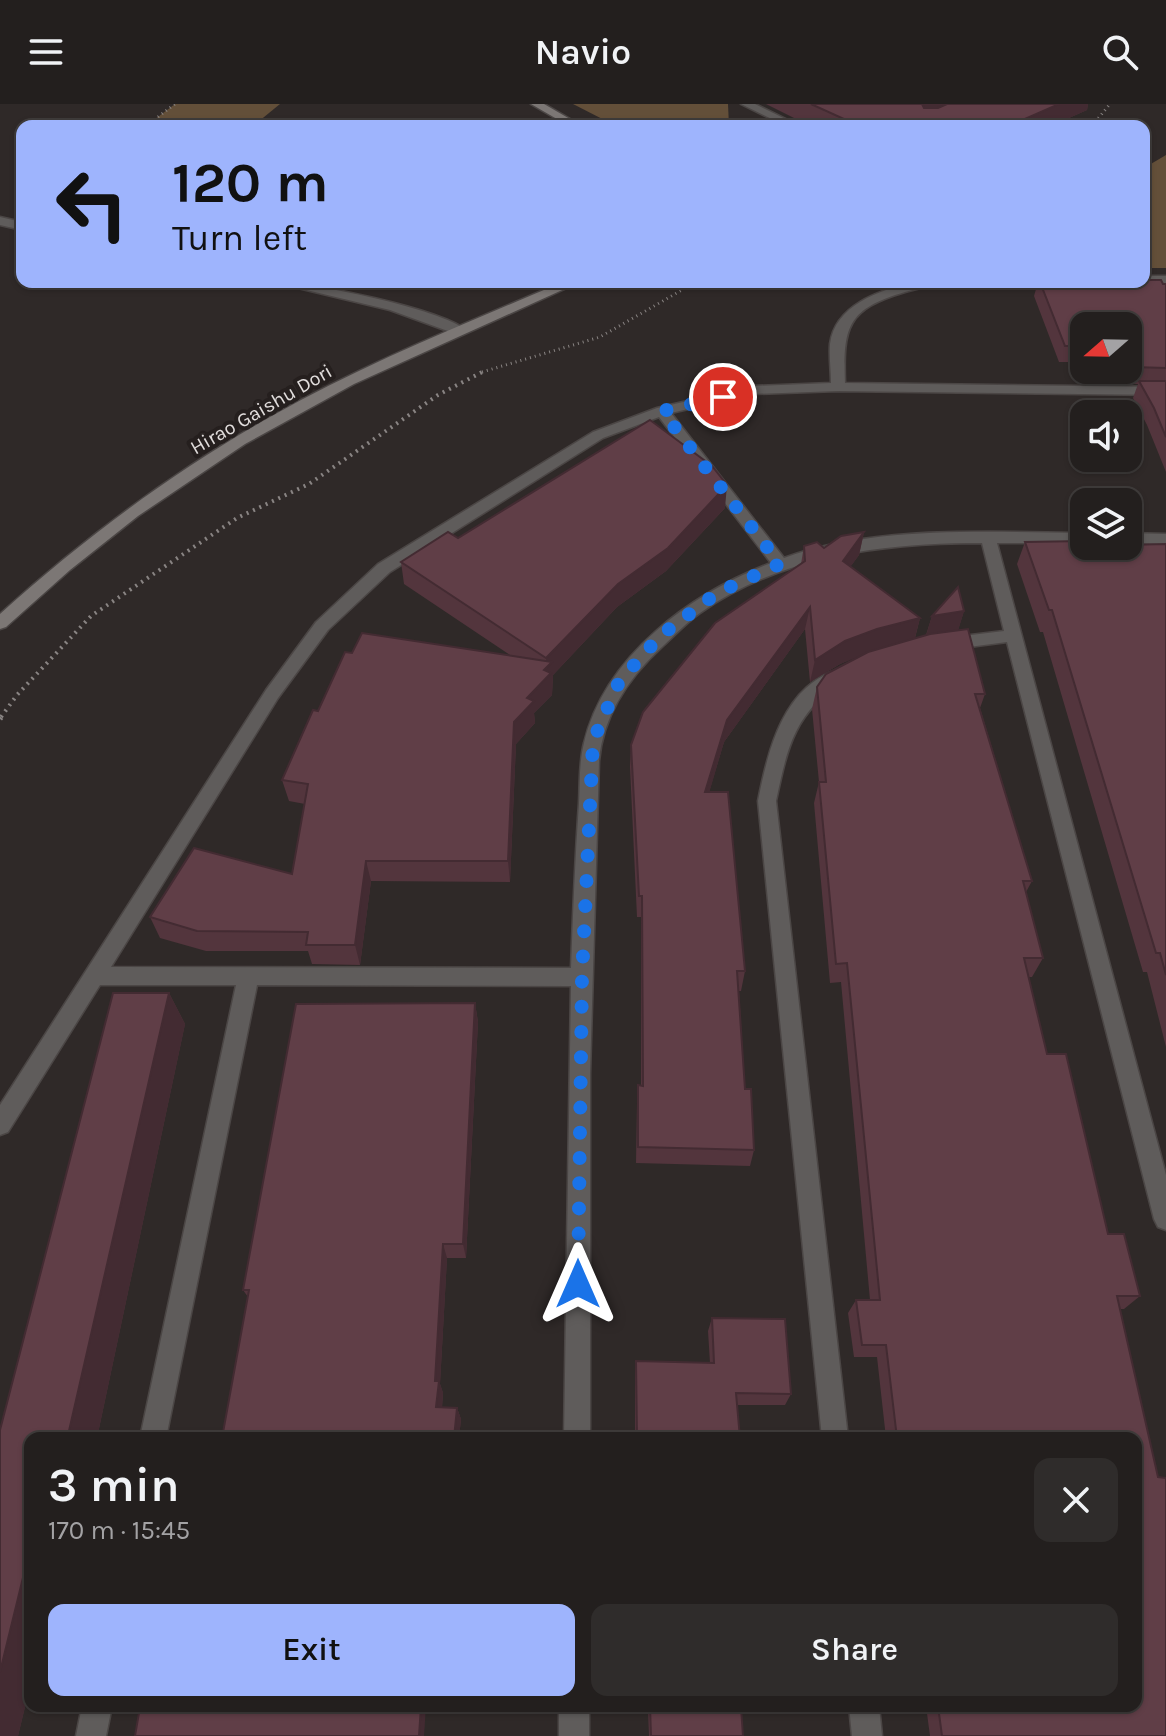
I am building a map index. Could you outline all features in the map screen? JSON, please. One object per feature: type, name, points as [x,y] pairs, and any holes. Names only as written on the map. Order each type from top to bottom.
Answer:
[{"type":"street","points":[[536,104],[566,120]]},
{"type":"street","points":[[746,104],[782,120]]},
{"type":"street","points":[[307,288],[394,307],[461,331]]},
{"type":"street","name":"Hirao Gaishu Dori","points":[[0,623],[84,549],[204,463],[334,389],[560,288]]},
{"type":"street","points":[[838,387],[837,339],[854,312],[902,288]]},
{"type":"street","points":[[0,1125],[272,694],[322,626],[384,568],[598,435],[662,411],[753,390],[838,387],[1166,391]]},
{"type":"street","points":[[662,411],[780,564]]},
{"type":"street","points":[[988,537],[1166,1219]]},
{"type":"street","points":[[577,1432],[582,977],[593,741],[619,682],[660,636],[717,593],[780,564],[827,549],[883,541],[1070,538]]},
{"type":"street","points":[[1142,538],[1166,539]]},
{"type":"street","points":[[923,647],[1014,635]]},
{"type":"street","points":[[834,1432],[767,801],[780,736],[813,690],[855,667]]},
{"type":"street","points":[[96,976],[582,977]]},
{"type":"street","points":[[154,1432],[248,977]]},
{"type":"street","points":[[91,1736],[96,1712]]},
{"type":"street","points":[[574,1712],[574,1736]]},
{"type":"street","points":[[865,1712],[867,1736]]},
{"type":"path","points":[[154,120],[175,104]]},
{"type":"path","points":[[1097,120],[1110,104]]},
{"type":"path","points":[[0,719],[17,695],[91,616],[237,518],[309,484],[438,395],[490,368],[600,337],[686,288]]},
{"type":"shaded area","points":[[175,104],[280,104],[260,120],[154,120]]},
{"type":"shaded area","points":[[573,104],[728,104],[729,120],[604,120]]},
{"type":"shaded area","points":[[1166,155],[1166,268],[1150,268],[1150,164]]},
{"type":"building","points":[[811,104],[922,104],[924,108],[938,108],[947,104],[1059,104],[1023,120],[846,120]]},
{"type":"building","points":[[1150,280],[1161,280],[1166,284],[1166,368],[1142,367],[1142,312],[1070,312],[1070,346],[1065,346],[1042,288],[1150,288]]},
{"type":"building","points":[[1142,381],[1166,381],[1166,437],[1141,384]]},
{"type":"building","points":[[650,420],[712,466],[727,485],[668,548],[618,584],[546,658],[401,562],[448,532],[458,538]]},
{"type":"building","points":[[864,532],[843,561],[920,618],[845,641],[815,660],[810,607],[727,720],[705,792],[728,792],[745,971],[737,971],[745,1089],[751,1089],[754,1150],[638,1147],[638,1085],[643,1086],[642,896],[639,896],[631,745],[643,712],[715,623],[805,561],[804,546],[817,542],[824,548],[841,536]]},
{"type":"building","points":[[1070,541],[1070,560],[1142,560],[1142,545],[1166,544],[1166,975],[1160,953],[1156,953],[1052,610],[1049,610],[1025,542]]},
{"type":"building","points":[[958,587],[964,611],[932,616]]},
{"type":"building","points":[[968,629],[985,694],[975,694],[1032,881],[1023,881],[1043,958],[1024,958],[1047,1054],[1066,1054],[1108,1234],[1124,1234],[1140,1296],[1117,1296],[1158,1477],[1166,1478],[1166,1736],[942,1736],[939,1712],[1142,1712],[1142,1432],[896,1432],[886,1345],[862,1345],[856,1300],[880,1300],[847,963],[836,964],[819,782],[826,782],[817,687],[826,674],[868,652],[930,634]]},
{"type":"building","points":[[362,633],[552,662],[544,670],[551,673],[527,698],[534,701],[514,722],[508,861],[366,861],[355,945],[306,945],[308,932],[197,931],[150,917],[194,848],[292,874],[308,784],[282,780],[313,710],[318,711],[345,652],[352,653]]},
{"type":"building","points":[[113,993],[169,993],[69,1431],[24,1432],[24,1574],[0,1672],[0,1430]]},
{"type":"building","points":[[475,1003],[463,1244],[443,1244],[435,1381],[439,1381],[436,1407],[457,1408],[455,1432],[223,1432],[249,1290],[243,1290],[296,1004]]},
{"type":"building","points":[[712,1318],[785,1319],[791,1394],[736,1393],[739,1432],[637,1432],[636,1361],[714,1363]]},
{"type":"building","points":[[139,1712],[421,1712],[419,1736],[135,1736]]},
{"type":"building","points":[[650,1712],[741,1712],[743,1736],[651,1736]]},
{"type":"route","points":[[578,1284],[582,977],[593,741],[619,682],[660,636],[717,593],[780,564],[662,411],[723,397]]}]
